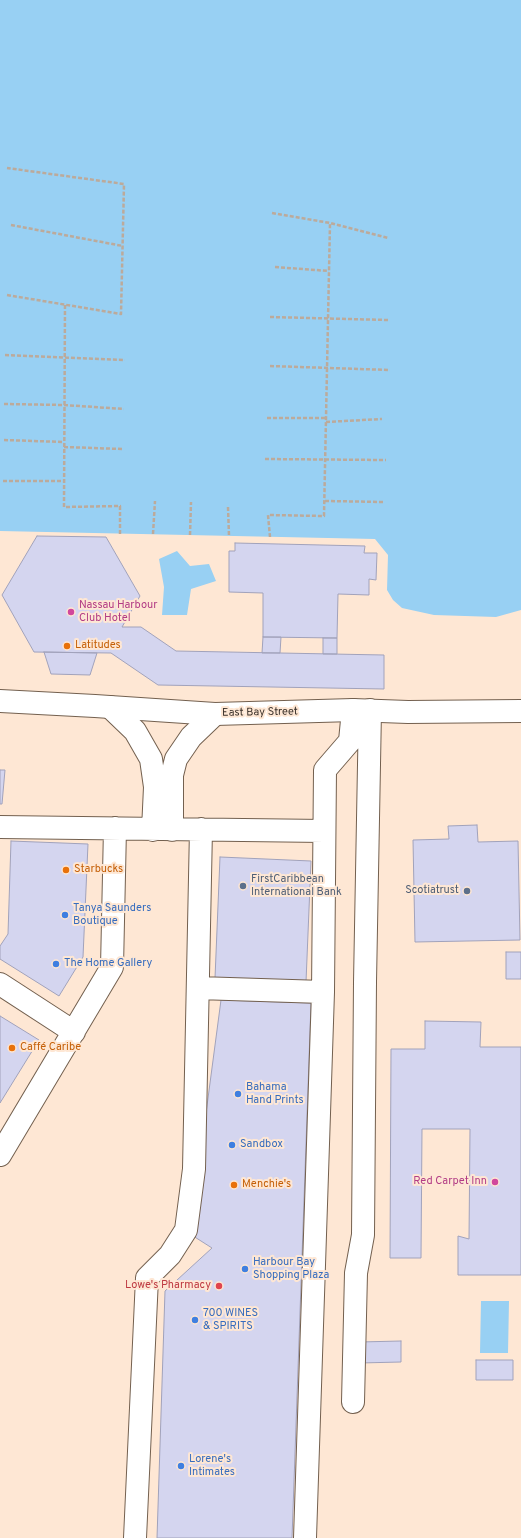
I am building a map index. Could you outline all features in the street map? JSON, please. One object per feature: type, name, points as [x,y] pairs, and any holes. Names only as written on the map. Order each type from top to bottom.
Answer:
[{"type":"main road","name":"East Bay Street","points":[[0,701],[215,714],[361,710],[408,712],[521,711]]},
{"type":"main road","points":[[110,707],[134,731],[151,759],[163,830]]},
{"type":"main road","points":[[305,1538],[323,992],[324,770],[350,741],[361,710]]},
{"type":"main road","points":[[354,1402],[356,1273],[363,1235],[365,974],[361,710]]},
{"type":"main road","points":[[163,830],[176,759],[191,737],[215,714]]},
{"type":"main road","points":[[0,827],[324,831]]},
{"type":"main road","points":[[0,1155],[112,967],[115,828]]},
{"type":"main road","points":[[135,1538],[147,1278],[170,1255],[186,1230],[194,1169],[201,829]]},
{"type":"main road","points":[[0,984],[74,1032]]},
{"type":"main road","points":[[198,988],[323,992]]},
{"type":"path","points":[[7,295],[65,306],[121,314],[124,184],[8,168]]},
{"type":"path","points":[[272,213],[330,223],[388,238]]},
{"type":"path","points":[[270,537],[268,515],[324,516],[330,223]]},
{"type":"path","points":[[11,225],[123,246]]},
{"type":"path","points":[[274,267],[329,272]]},
{"type":"path","points":[[65,306],[64,507],[120,506],[120,534]]},
{"type":"path","points":[[270,317],[388,320]]},
{"type":"path","points":[[4,355],[125,360]]},
{"type":"path","points":[[270,366],[390,370]]},
{"type":"path","points":[[4,404],[64,405],[124,409]]},
{"type":"path","points":[[267,418],[326,418]]},
{"type":"path","points":[[326,422],[382,419]]},
{"type":"path","points":[[4,440],[64,442]]},
{"type":"path","points":[[64,447],[122,449]]},
{"type":"path","points":[[265,458],[386,460]]},
{"type":"path","points":[[3,481],[64,481]]},
{"type":"path","points":[[154,534],[155,501]]},
{"type":"path","points":[[325,501],[384,502]]},
{"type":"path","points":[[190,535],[191,502]]},
{"type":"path","points":[[228,507],[229,536]]},
{"type":"water","points":[[0,0],[521,0],[521,610],[496,617],[434,615],[402,608],[393,600],[387,590],[388,555],[375,539],[0,531]]},
{"type":"water","points":[[177,551],[190,566],[209,564],[216,581],[191,589],[187,615],[162,615],[164,587],[159,559]]},
{"type":"water","points":[[481,1301],[509,1301],[508,1353],[480,1353]]},
{"type":"building","name":"Nassau Harbour Club Hotel","points":[[37,536],[106,537],[140,596],[122,627],[141,627],[176,651],[384,655],[384,689],[158,685],[111,653],[34,652],[2,595]]},
{"type":"building","points":[[235,543],[365,546],[364,553],[377,553],[376,580],[369,579],[369,595],[338,594],[337,638],[263,637],[263,593],[229,592],[229,551],[235,551]]},
{"type":"building","points":[[263,637],[281,637],[280,653],[262,653]]},
{"type":"building","points":[[323,638],[337,638],[337,654],[323,654]]},
{"type":"building","points":[[44,652],[97,653],[90,675],[51,674]]},
{"type":"building","points":[[0,770],[5,770],[2,804],[0,804]]},
{"type":"building","name":"Scotiatrust","points":[[477,825],[478,842],[518,841],[520,940],[415,942],[413,840],[449,839],[448,826]]},
{"type":"building","points":[[11,841],[88,844],[83,957],[59,996],[0,959],[0,946],[8,934]]},
{"type":"building","points":[[220,857],[311,861],[306,982],[215,978]]},
{"type":"building","points":[[506,952],[521,952],[521,979],[506,979]]},
{"type":"building","name":"Harbour Bay Shopping Plaza","points":[[221,1000],[311,1003],[292,1538],[157,1538],[165,1291],[212,1248],[190,1234]]},
{"type":"building","points":[[0,1016],[39,1040],[0,1103]]},
{"type":"building","name":"Red Carpet Inn","points":[[425,1021],[481,1022],[480,1047],[521,1047],[521,1275],[458,1275],[458,1236],[469,1239],[470,1129],[422,1129],[421,1258],[390,1258],[391,1049],[425,1049]]},
{"type":"building","points":[[401,1341],[401,1362],[360,1363],[359,1342]]},
{"type":"building","points":[[476,1360],[513,1360],[513,1380],[476,1380]]},
{"type":"place","name":"Nassau Harbour Club Hotel","points":[[71,612]]},
{"type":"place","name":"Latitudes","points":[[67,646]]},
{"type":"place","name":"Starbucks","points":[[66,870]]},
{"type":"place","name":"FirstCaribbean International Bank","points":[[243,886]]},
{"type":"place","name":"Scotiatrust","points":[[467,891]]},
{"type":"place","name":"Tanya Saunders Boutique","points":[[65,915]]},
{"type":"place","name":"The Home Gallery","points":[[56,964]]},
{"type":"place","name":"Caffé Caribe","points":[[12,1048]]},
{"type":"place","name":"Bahama Hand Prints","points":[[238,1094]]},
{"type":"place","name":"Sandbox","points":[[232,1145]]},
{"type":"place","name":"Red Carpet Inn","points":[[495,1182]]},
{"type":"place","name":"Menchie's","points":[[234,1185]]},
{"type":"place","name":"Harbour Bay Shopping Plaza","points":[[245,1269]]},
{"type":"place","name":"Lowe's Pharmacy","points":[[219,1286]]},
{"type":"place","name":"700 WINES & SPIRITS","points":[[195,1320]]},
{"type":"place","name":"Lorene's Intimates","points":[[181,1466]]}]
